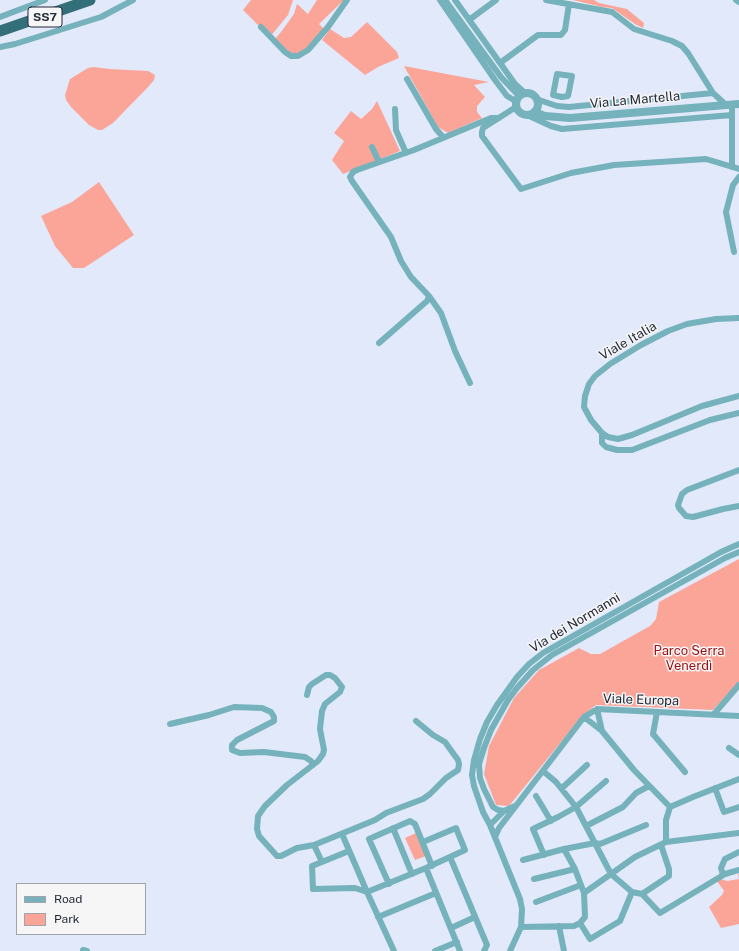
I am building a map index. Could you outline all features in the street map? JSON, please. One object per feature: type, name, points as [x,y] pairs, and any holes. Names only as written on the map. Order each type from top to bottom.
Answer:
[{"type":"highway","name":"SS7","points":[[0,31],[14,28],[90,0]]},
{"type":"street","points":[[0,17],[45,0]]},
{"type":"street","points":[[0,48],[101,17],[133,0]]},
{"type":"street","points":[[261,27],[285,52],[291,56],[298,56],[308,50],[347,0]]},
{"type":"street","points":[[440,0],[507,96],[520,100]]},
{"type":"street","points":[[445,0],[501,77],[520,100]]},
{"type":"street","points":[[455,0],[515,84],[520,100],[519,112],[533,115],[551,126],[562,129],[732,115]]},
{"type":"street","points":[[469,20],[496,0]]},
{"type":"street","points":[[546,0],[612,12],[634,29],[682,46],[713,93],[732,104],[732,166]]},
{"type":"street","points":[[500,63],[538,36],[561,35],[564,30],[569,4]]},
{"type":"street","points":[[407,80],[420,105],[443,137]]},
{"type":"street","points":[[713,93],[569,107],[557,106],[536,99],[531,95],[520,100],[499,118],[483,128],[482,136],[521,189],[571,173],[614,165],[706,158],[739,169]]},
{"type":"street","points":[[533,115],[538,105],[536,99]]},
{"type":"street","name":"Via La Martella","points":[[533,115],[570,118],[732,104]]},
{"type":"street","points":[[395,109],[396,130],[406,153]]},
{"type":"street","points":[[551,126],[555,117]]},
{"type":"street","points":[[470,383],[462,369],[441,313],[429,296],[411,277],[398,255],[391,237],[366,206],[350,177],[353,172],[361,172],[378,162],[406,153],[481,120],[499,118]]},
{"type":"street","points":[[372,147],[378,162]]},
{"type":"street","points":[[715,161],[724,160],[732,152]]},
{"type":"street","points":[[734,252],[726,212],[733,185],[739,177]]},
{"type":"street","points":[[379,343],[427,301],[429,296]]},
{"type":"street","name":"Viale Italia","points":[[739,318],[687,324],[668,331],[602,368],[589,384],[585,396],[584,407],[591,420],[602,433],[602,443],[606,447],[617,450],[632,450],[710,420],[739,413]]},
{"type":"street","points":[[602,433],[608,437],[618,439],[632,435],[702,406],[739,396]]},
{"type":"street","points":[[739,470],[687,490],[682,494],[678,505],[686,516],[693,517],[739,506]]},
{"type":"street","name":"Via dei Normanni","points":[[495,837],[483,812],[474,786],[472,775],[474,760],[480,738],[487,722],[517,677],[528,664],[543,653],[721,552],[739,544]]},
{"type":"street","name":"Via dei Normanni","points":[[504,811],[493,807],[480,778],[479,764],[491,730],[504,706],[533,670],[552,655],[725,558],[739,552]]},
{"type":"street","points":[[307,695],[309,687],[326,675],[336,678],[342,688],[340,692],[323,707],[320,729],[324,750],[323,754],[318,761],[277,794],[261,810],[258,816],[258,833],[273,853],[279,856],[297,848],[314,845],[342,834],[375,820],[386,813],[423,799],[446,778],[458,770],[460,764],[444,742],[416,721]]},
{"type":"street","points":[[714,714],[739,686]]},
{"type":"street","points":[[170,724],[209,715],[234,707],[254,707],[266,709],[271,712],[274,717],[274,721],[237,740],[232,745],[232,750],[240,753],[264,752],[298,756],[309,759],[313,765]]},
{"type":"street","points":[[597,709],[602,731]]},
{"type":"street","name":"Viale Europa","points":[[495,837],[499,828],[515,806],[584,717],[597,709],[739,716]]},
{"type":"street","points":[[657,712],[654,734],[685,772]]},
{"type":"street","points":[[584,717],[602,731],[649,786],[670,807]]},
{"type":"street","points":[[729,748],[739,755]]},
{"type":"street","points":[[562,788],[587,765]]},
{"type":"street","points":[[543,771],[562,788],[576,807],[611,874],[632,892],[642,894],[660,913],[723,875],[739,870]]},
{"type":"street","points":[[642,894],[669,876],[664,843],[666,820],[670,807],[739,779]]},
{"type":"street","points":[[544,855],[533,829],[576,807],[606,781]]},
{"type":"street","points":[[586,826],[623,807],[636,794],[649,786]]},
{"type":"street","points":[[715,788],[724,812],[739,807]]},
{"type":"street","points":[[536,796],[551,821]]},
{"type":"street","points":[[490,825],[504,811],[515,806]]},
{"type":"street","points":[[389,884],[369,839],[410,821],[415,824],[423,842],[436,893],[460,951]]},
{"type":"street","points":[[523,860],[564,849],[595,843],[600,844],[646,825]]},
{"type":"street","points":[[393,828],[412,874]]},
{"type":"street","points":[[349,851],[312,866],[313,889],[355,888],[367,892],[429,867],[465,850],[456,828],[423,842]]},
{"type":"street","points":[[584,893],[635,857],[664,843],[739,833]]},
{"type":"street","points":[[342,834],[394,951]]},
{"type":"street","points":[[495,837],[520,900],[522,909],[521,927],[510,951]]},
{"type":"street","points":[[314,845],[322,862]]},
{"type":"street","points":[[521,927],[574,926],[580,923],[585,917],[584,893],[575,869],[564,849]]},
{"type":"street","points":[[723,875],[720,868],[725,859],[739,852]]},
{"type":"street","points":[[450,857],[487,945],[484,951]]},
{"type":"street","points":[[534,879],[575,869]]},
{"type":"street","points":[[536,902],[581,885]]},
{"type":"street","points":[[580,923],[590,939],[620,921],[632,892]]},
{"type":"street","points":[[378,917],[436,893]]},
{"type":"street","points":[[451,928],[475,917]]},
{"type":"street","points":[[559,926],[563,950]]},
{"type":"street","points":[[435,951],[457,942]]},
{"type":"green space","points":[[251,0],[293,0],[288,15],[270,37],[243,10]]},
{"type":"green space","points":[[317,0],[344,0],[319,24],[325,30],[304,53],[294,56],[274,40],[294,14],[297,4],[308,14]]},
{"type":"green space","points":[[573,0],[594,0],[599,3],[627,9],[644,23],[643,28],[612,8]]},
{"type":"green space","points":[[367,22],[397,52],[399,58],[378,67],[365,75],[322,40],[330,29],[344,38],[351,37]]},
{"type":"green space","points":[[404,66],[489,82],[474,85],[485,97],[477,106],[477,112],[482,118],[448,133],[438,127]]},
{"type":"green space","points":[[93,67],[148,71],[155,75],[154,80],[149,86],[113,123],[102,130],[98,130],[89,125],[71,107],[66,100],[65,95],[70,79],[88,68]]},
{"type":"green space","points":[[377,101],[400,151],[343,174],[332,160],[344,141],[334,133],[351,111],[361,119],[372,109]]},
{"type":"green space","points":[[99,182],[134,235],[84,268],[73,268],[55,246],[41,216],[72,202]]},
{"type":"green space","name":"Parco Serra Venerdì","points":[[739,559],[739,682],[713,710],[596,705],[582,716],[509,806],[496,805],[484,774],[489,746],[514,698],[539,670],[579,648],[591,654],[600,654],[650,626],[656,619],[659,602]]},
{"type":"green space","points":[[416,833],[426,856],[415,860],[405,838]]},
{"type":"green space","points":[[721,879],[727,881],[739,879],[739,924],[721,928],[709,907],[722,895],[724,891],[717,881]]}]
